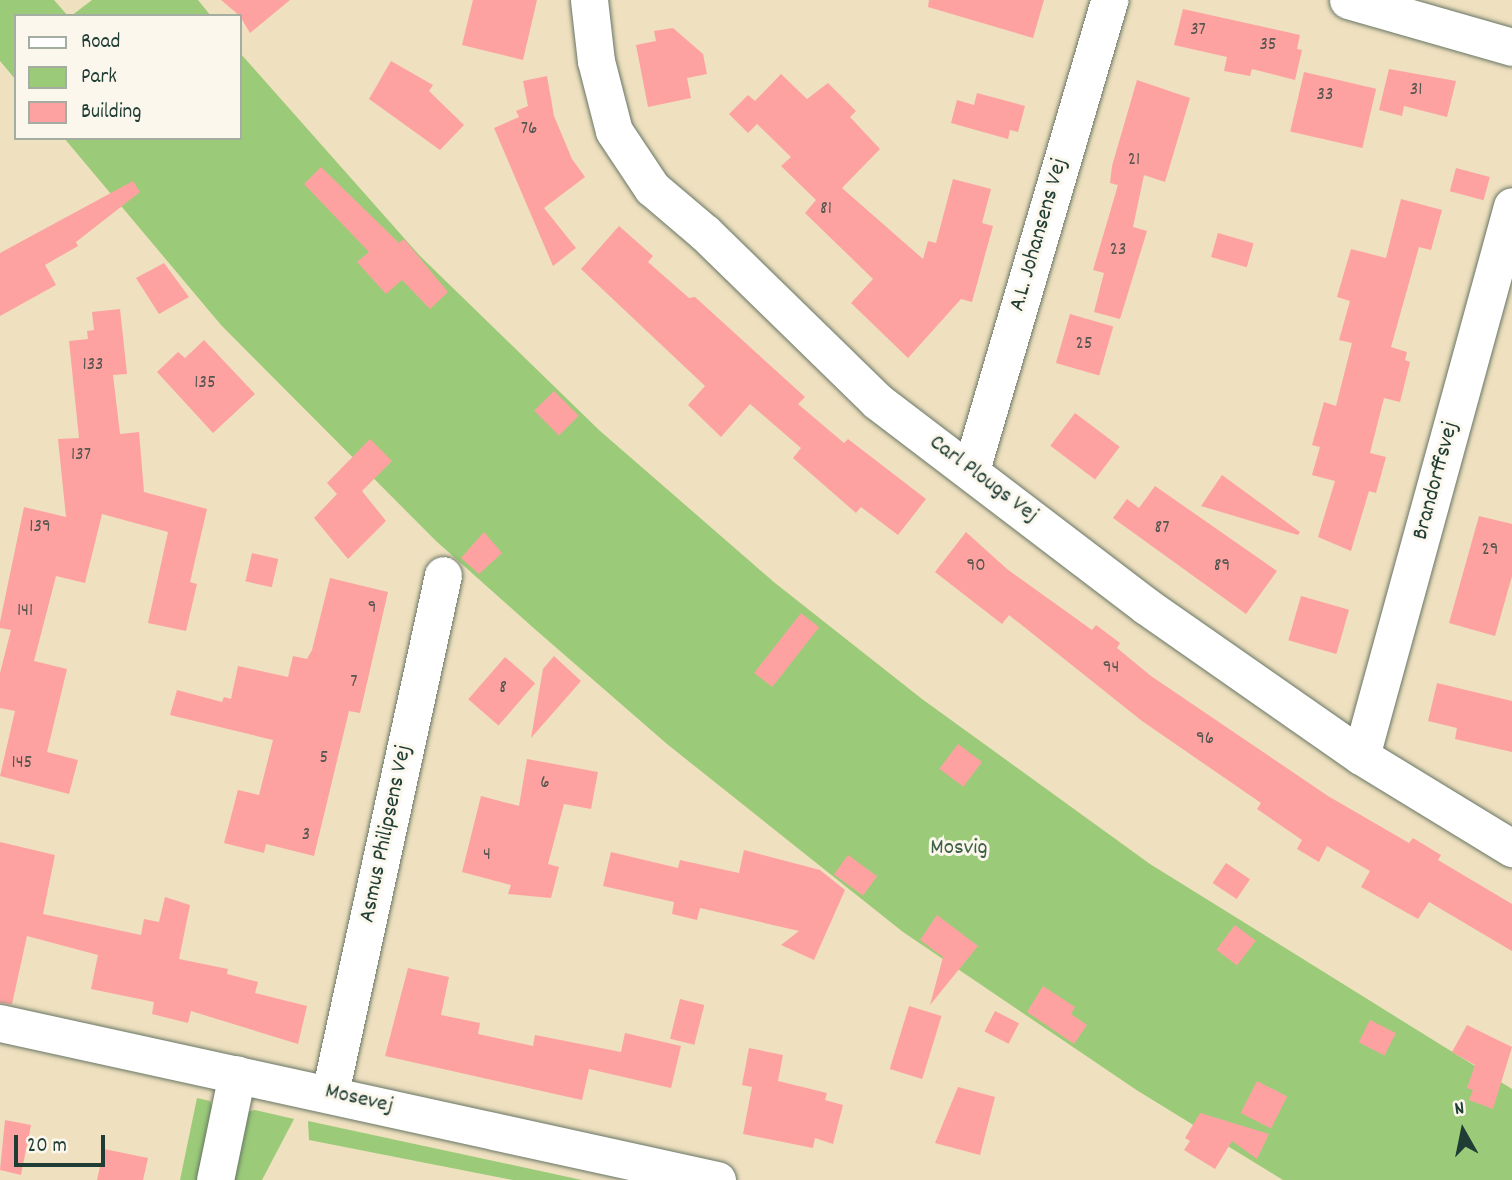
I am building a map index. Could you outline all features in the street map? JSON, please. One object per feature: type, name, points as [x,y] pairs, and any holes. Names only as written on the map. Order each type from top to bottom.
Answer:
[{"type":"street","name":"Carl Plougs Vej","points":[[589,0],[596,61],[614,131],[652,188],[705,233],[877,401],[1146,606],[1361,756],[1512,848]]},
{"type":"street","name":"A.L. Johansens Vej","points":[[971,470],[1110,0]]},
{"type":"street","points":[[1348,0],[1512,47]]},
{"type":"street","name":"Brandorffsvej","points":[[1361,756],[1512,206]]},
{"type":"street","name":"Asmus Philipsens Vej","points":[[330,1093],[443,575]]},
{"type":"street","name":"Mosevej","points":[[0,1023],[330,1093],[717,1180]]},
{"type":"street","points":[[215,1180],[237,1074]]},
{"type":"green space","points":[[0,0],[54,0],[66,14],[14,14],[14,78],[0,61]]},
{"type":"green space","points":[[92,0],[198,0],[209,14],[74,14]]},
{"type":"green space","name":"Mosvig","points":[[242,55],[420,256],[599,430],[775,583],[922,699],[1150,864],[1512,1089],[1512,1180],[1283,1180],[1138,1091],[903,932],[667,744],[436,541],[221,325],[66,140],[242,140]]},
{"type":"green space","points":[[197,1098],[210,1101],[214,1110],[201,1180],[180,1180]]},
{"type":"green space","points":[[255,1110],[294,1119],[262,1180],[232,1180],[247,1112]]},
{"type":"green space","points":[[308,1121],[582,1180],[513,1180],[309,1140]]},
{"type":"building","points":[[221,0],[290,0],[250,33],[242,14],[238,14]]},
{"type":"building","points":[[473,0],[537,0],[523,60],[462,45]]},
{"type":"building","points":[[929,0],[1044,0],[1033,38],[928,7]]},
{"type":"building","points":[[1183,9],[1300,35],[1297,49],[1302,50],[1295,80],[1252,69],[1250,76],[1224,71],[1227,57],[1174,45]]},
{"type":"building","points":[[673,28],[703,54],[707,74],[687,78],[691,98],[648,107],[636,45],[656,41],[654,31]]},
{"type":"building","points":[[391,61],[433,85],[429,91],[464,125],[440,150],[369,99]]},
{"type":"building","points":[[1389,69],[1456,81],[1447,117],[1404,106],[1402,116],[1379,110]]},
{"type":"building","points":[[1304,72],[1376,89],[1362,148],[1290,131]]},
{"type":"building","points":[[781,74],[807,99],[828,83],[856,111],[850,117],[880,149],[842,188],[923,259],[928,241],[936,243],[953,179],[991,189],[982,223],[993,226],[972,302],[961,299],[908,358],[851,303],[873,279],[805,213],[816,200],[781,166],[791,157],[757,124],[748,133],[729,114],[748,95],[755,101]]},
{"type":"building","points":[[547,76],[554,116],[572,159],[585,177],[544,208],[576,248],[553,266],[494,128],[519,117],[516,111],[528,106],[523,81]]},
{"type":"building","points":[[1137,80],[1190,98],[1165,182],[1144,175],[1133,227],[1147,231],[1120,319],[1094,312],[1104,273],[1093,270],[1118,185],[1110,183],[1112,166]]},
{"type":"building","points":[[977,93],[1025,106],[1018,132],[1010,130],[1008,139],[951,123],[957,100],[974,105]]},
{"type":"building","points":[[321,167],[399,243],[404,239],[448,292],[430,309],[402,280],[386,294],[357,262],[369,252],[304,184]]},
{"type":"building","points":[[1456,168],[1490,177],[1484,200],[1450,191]]},
{"type":"building","points":[[133,181],[140,192],[76,242],[78,246],[45,265],[56,285],[0,316],[0,253]]},
{"type":"building","points":[[1401,199],[1442,210],[1431,250],[1419,247],[1391,347],[1407,352],[1405,360],[1410,362],[1400,402],[1384,398],[1370,453],[1386,457],[1376,493],[1369,491],[1351,551],[1318,537],[1335,481],[1312,475],[1320,447],[1312,445],[1324,402],[1336,406],[1352,343],[1339,340],[1350,301],[1337,297],[1351,249],[1386,258]]},
{"type":"building","points":[[619,226],[653,256],[648,262],[689,298],[695,297],[805,397],[798,404],[844,443],[848,439],[926,499],[898,535],[861,507],[856,513],[793,458],[801,448],[750,404],[721,437],[688,405],[705,386],[581,269]]},
{"type":"building","points":[[1218,233],[1254,243],[1247,267],[1211,257]]},
{"type":"building","points":[[164,263],[189,297],[159,314],[136,278]]},
{"type":"building","points":[[120,309],[127,374],[113,375],[120,434],[139,432],[144,492],[207,509],[190,582],[197,584],[186,631],[148,623],[168,532],[102,514],[85,583],[56,576],[34,661],[67,669],[47,752],[78,760],[69,794],[0,776],[15,711],[0,708],[0,673],[11,630],[0,628],[0,622],[24,507],[66,517],[58,439],[79,438],[69,341],[88,339],[87,331],[94,330],[92,312]]},
{"type":"building","points":[[1070,314],[1113,326],[1099,375],[1056,363]]},
{"type":"building","points":[[204,340],[255,394],[213,433],[157,372],[178,352],[185,358]]},
{"type":"building","points":[[554,391],[579,416],[559,436],[534,411]]},
{"type":"building","points":[[1075,413],[1120,447],[1095,479],[1050,446]]},
{"type":"building","points":[[370,439],[392,461],[362,491],[386,521],[348,559],[314,518],[337,494],[327,483]]},
{"type":"building","points":[[1222,475],[1300,532],[1298,535],[1201,506]]},
{"type":"building","points":[[1155,486],[1277,571],[1246,614],[1113,518],[1127,499],[1139,508]]},
{"type":"building","points":[[1479,516],[1512,524],[1512,576],[1495,636],[1449,623]]},
{"type":"building","points":[[484,532],[502,553],[479,574],[461,558]]},
{"type":"building","points":[[966,532],[1007,569],[1092,630],[1096,625],[1120,643],[1117,648],[1151,676],[1328,796],[1409,843],[1413,838],[1441,855],[1438,860],[1512,904],[1512,951],[1429,902],[1418,919],[1361,887],[1370,871],[1327,846],[1319,862],[1297,849],[1302,840],[1257,809],[1261,803],[1142,721],[1009,615],[1002,624],[935,572]]},
{"type":"building","points":[[252,553],[278,559],[272,587],[245,581]]},
{"type":"building","points":[[330,578],[388,592],[360,713],[349,711],[314,856],[266,844],[264,853],[224,843],[238,790],[259,795],[273,740],[170,715],[177,690],[222,702],[224,697],[231,699],[238,666],[288,677],[293,656],[307,659],[312,650]]},
{"type":"building","points":[[1301,596],[1349,610],[1336,654],[1288,640]]},
{"type":"building","points":[[801,613],[819,627],[772,687],[754,673]]},
{"type":"building","points":[[554,656],[581,681],[531,738],[543,669]]},
{"type":"building","points":[[505,657],[535,683],[498,726],[468,699]]},
{"type":"building","points":[[1437,683],[1512,701],[1512,752],[1455,739],[1457,728],[1428,721]]},
{"type":"building","points":[[958,744],[982,762],[963,787],[939,769]]},
{"type":"building","points":[[527,759],[598,772],[591,809],[564,804],[548,864],[559,867],[551,898],[508,894],[511,885],[462,872],[481,796],[519,806]]},
{"type":"building","points":[[0,842],[55,855],[43,914],[141,935],[144,919],[159,922],[165,897],[190,905],[179,959],[228,969],[227,974],[258,982],[255,993],[307,1006],[298,1044],[191,1011],[188,1023],[152,1014],[154,1002],[91,989],[98,955],[27,936],[12,1004],[0,1003]]},
{"type":"building","points":[[744,850],[820,870],[845,890],[814,960],[781,945],[799,931],[700,908],[697,920],[672,914],[674,902],[603,886],[611,852],[678,868],[680,860],[739,873]]},
{"type":"building","points":[[848,855],[877,876],[863,896],[834,874]]},
{"type":"building","points":[[1226,863],[1250,879],[1237,899],[1213,883]]},
{"type":"building","points":[[937,915],[978,946],[930,1005],[943,957],[920,940]]},
{"type":"building","points":[[1235,925],[1256,941],[1237,965],[1216,950]]},
{"type":"building","points":[[408,968],[449,977],[441,1015],[480,1023],[478,1034],[533,1046],[535,1035],[621,1052],[625,1033],[681,1046],[671,1088],[589,1069],[582,1100],[385,1056]]},
{"type":"building","points":[[1043,986],[1075,1007],[1071,1014],[1087,1025],[1074,1044],[1027,1012]]},
{"type":"building","points":[[680,999],[704,1005],[694,1045],[670,1039]]},
{"type":"building","points":[[909,1006],[942,1016],[922,1079],[890,1069]]},
{"type":"building","points":[[995,1011],[1019,1023],[1009,1044],[985,1031]]},
{"type":"building","points":[[1370,1020],[1396,1033],[1384,1055],[1359,1042]]},
{"type":"building","points":[[1467,1025],[1512,1047],[1493,1109],[1469,1100],[1473,1090],[1467,1088],[1475,1065],[1452,1052]]},
{"type":"building","points":[[749,1048],[783,1055],[778,1081],[827,1093],[825,1100],[843,1105],[833,1144],[815,1138],[813,1148],[743,1134],[752,1087],[742,1085]]},
{"type":"building","points":[[1257,1081],[1287,1096],[1271,1129],[1241,1113]]},
{"type":"building","points":[[958,1087],[995,1097],[980,1155],[935,1143]]},
{"type":"building","points":[[1200,1113],[1269,1134],[1257,1159],[1232,1141],[1215,1169],[1184,1150],[1190,1141],[1185,1138]]},
{"type":"building","points":[[5,1120],[31,1125],[21,1175],[0,1170]]},
{"type":"building","points":[[104,1149],[148,1158],[143,1180],[97,1180]]}]
